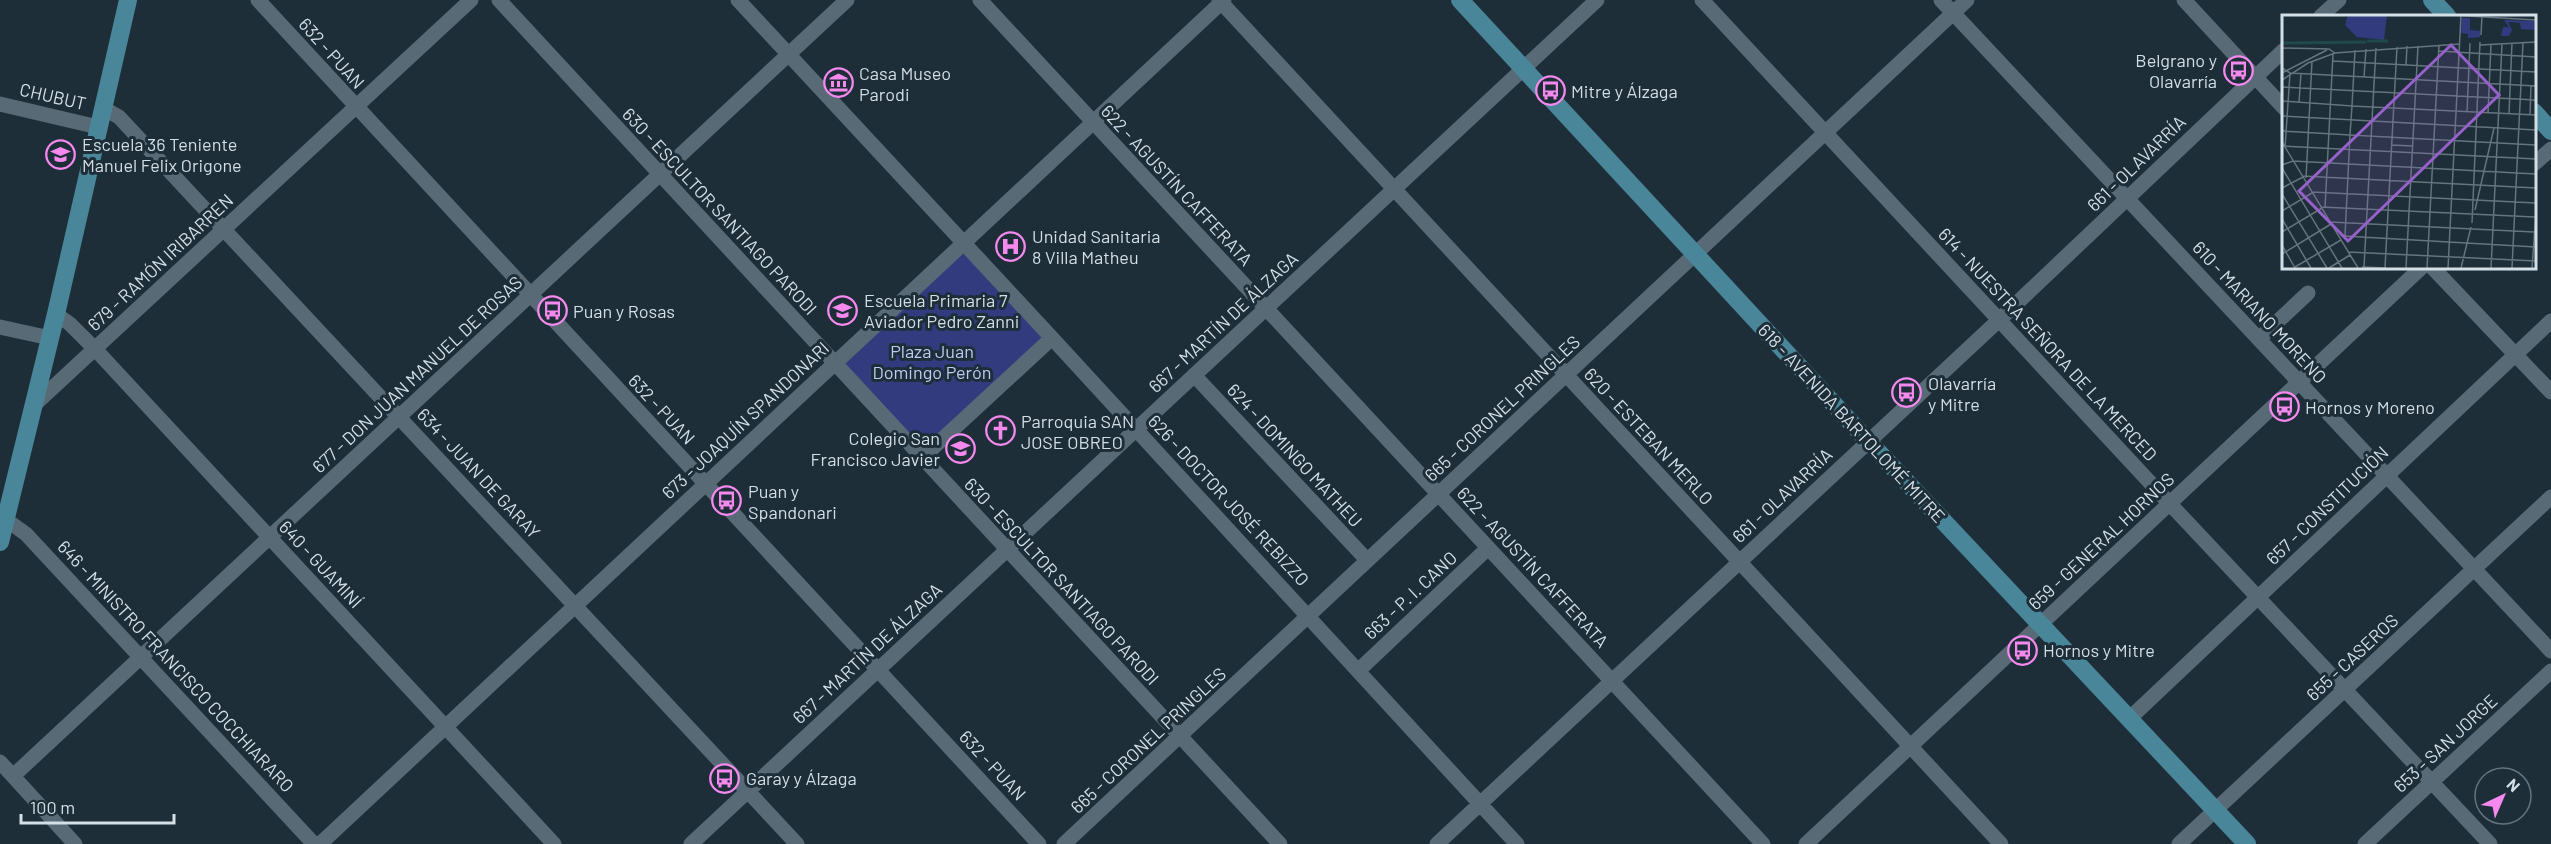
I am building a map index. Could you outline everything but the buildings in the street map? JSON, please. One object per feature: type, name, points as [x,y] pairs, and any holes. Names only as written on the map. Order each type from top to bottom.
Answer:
[{"type":"main road","points":[[0,543],[56,314],[128,0]]},
{"type":"main road","name":"618 - AVENIDA BARTOLOMÉ MITRE","points":[[1460,0],[1868,441],[2247,844]]},
{"type":"main road","points":[[2432,0],[2446,15]]},
{"type":"main road","points":[[2536,113],[2551,130]]},
{"type":"street","name":"632 - PUAN","points":[[258,0],[1039,844]]},
{"type":"street","name":"679 - RAMÓN IRIBARREN","points":[[33,406],[471,0]]},
{"type":"street","name":"630 - ESCULTOR SANTIAGO PARODI","points":[[499,0],[833,364],[1280,844]]},
{"type":"street","name":"626 - DOCTOR JOSÉ REBIZZO","points":[[738,0],[964,242],[1517,844]]},
{"type":"street","name":"677 - DON JUAN MANUEL DE ROSAS","points":[[13,776],[847,0]]},
{"type":"street","name":"622 - AGUSTÍN CAFFERATA","points":[[980,0],[1763,844]]},
{"type":"street","name":"667 - MARTÍN DE ÁLZAGA","points":[[691,844],[1597,0]]},
{"type":"street","name":"614 - NUESTRA SEÑORA DE LA MERCED","points":[[1702,0],[2170,504],[2490,844]]},
{"type":"street","name":"610 - MARIANO MORENO","points":[[1941,0],[2551,651]]},
{"type":"street","name":"665 - CORONEL PRINGLES","points":[[1064,844],[1967,0]]},
{"type":"street","points":[[2184,0],[2282,106]]},
{"type":"street","points":[[2322,15],[2339,0]]},
{"type":"street","name":"673 - JOAQUÍN SPANDONARI","points":[[320,844],[1222,1]]},
{"type":"street","name":"620 - ESTEBAN MERLO","points":[[1222,1],[1394,190],[2001,844]]},
{"type":"street","name":"661 - OLAVARRÍA","points":[[1437,844],[1999,320],[2282,52]]},
{"type":"street","name":"CHUBUT","points":[[0,104],[98,127]]},
{"type":"street","name":"634 - JUAN DE GARAY","points":[[103,108],[119,117],[225,229],[797,844]]},
{"type":"street","points":[[2536,163],[2551,149]]},
{"type":"street","name":"659 - GENERAL HORNOS","points":[[1806,844],[2300,384],[2421,268]]},
{"type":"street","points":[[2433,268],[2551,392]]},
{"type":"street","points":[[2259,339],[2308,293]]},
{"type":"street","name":"640 - GUAMINÍ","points":[[56,314],[70,324],[95,349],[554,844]]},
{"type":"street","name":"657 - CONSTITUCIÓN","points":[[2130,718],[2551,321]]},
{"type":"street","points":[[0,327],[50,338]]},
{"type":"street","points":[[922,458],[1052,338]]},
{"type":"street","name":"624 - DOMINGO MATHEU","points":[[1194,375],[1367,560]]},
{"type":"street","name":"655 - CASEROS","points":[[2179,844],[2551,497]]},
{"type":"street","name":"646 - MINISTRO FRANCISCO COCCHIARARO","points":[[5,519],[26,534],[314,844]]},
{"type":"street","name":"663 - P. I. CANO","points":[[1359,670],[1488,548]]},
{"type":"street","name":"653 - SAN JORGE","points":[[2365,844],[2551,671]]},
{"type":"street","points":[[0,762],[75,844]]},
{"type":"green space","name":"Plaza Juan Domingo Perón","points":[[965,254],[1039,331],[1042,338],[923,451],[845,368],[846,359],[959,255]]},
{"type":"place","name":"Belgrano y Olavarría","points":[[2238,70]]},
{"type":"place","name":"Casa Museo Parodi","points":[[838,83]]},
{"type":"place","name":"Mitre y Álzaga","points":[[1550,91]]},
{"type":"place","name":"Escuela 36 Teniente Manuel Felix Origone","points":[[61,154]]},
{"type":"place","name":"Unidad Sanitaria 8 Villa Matheu","points":[[1011,246]]},
{"type":"place","name":"Escuela Primaria 7 Aviador Pedro Zanni","points":[[843,310]]},
{"type":"place","name":"Puan y Rosas","points":[[552,311]]},
{"type":"place","name":"Olavarría y Mitre","points":[[1907,393]]},
{"type":"place","name":"Hornos y Moreno","points":[[2284,407]]},
{"type":"place","name":"Parroquia SAN JOSE OBREO","points":[[1000,431]]},
{"type":"place","name":"Colegio San Francisco Javier","points":[[961,448]]},
{"type":"place","name":"Puan y Spandonari","points":[[727,501]]},
{"type":"place","name":"Hornos y Mitre","points":[[2022,650]]},
{"type":"place","name":"Garay y Álzaga","points":[[725,778]]}]
